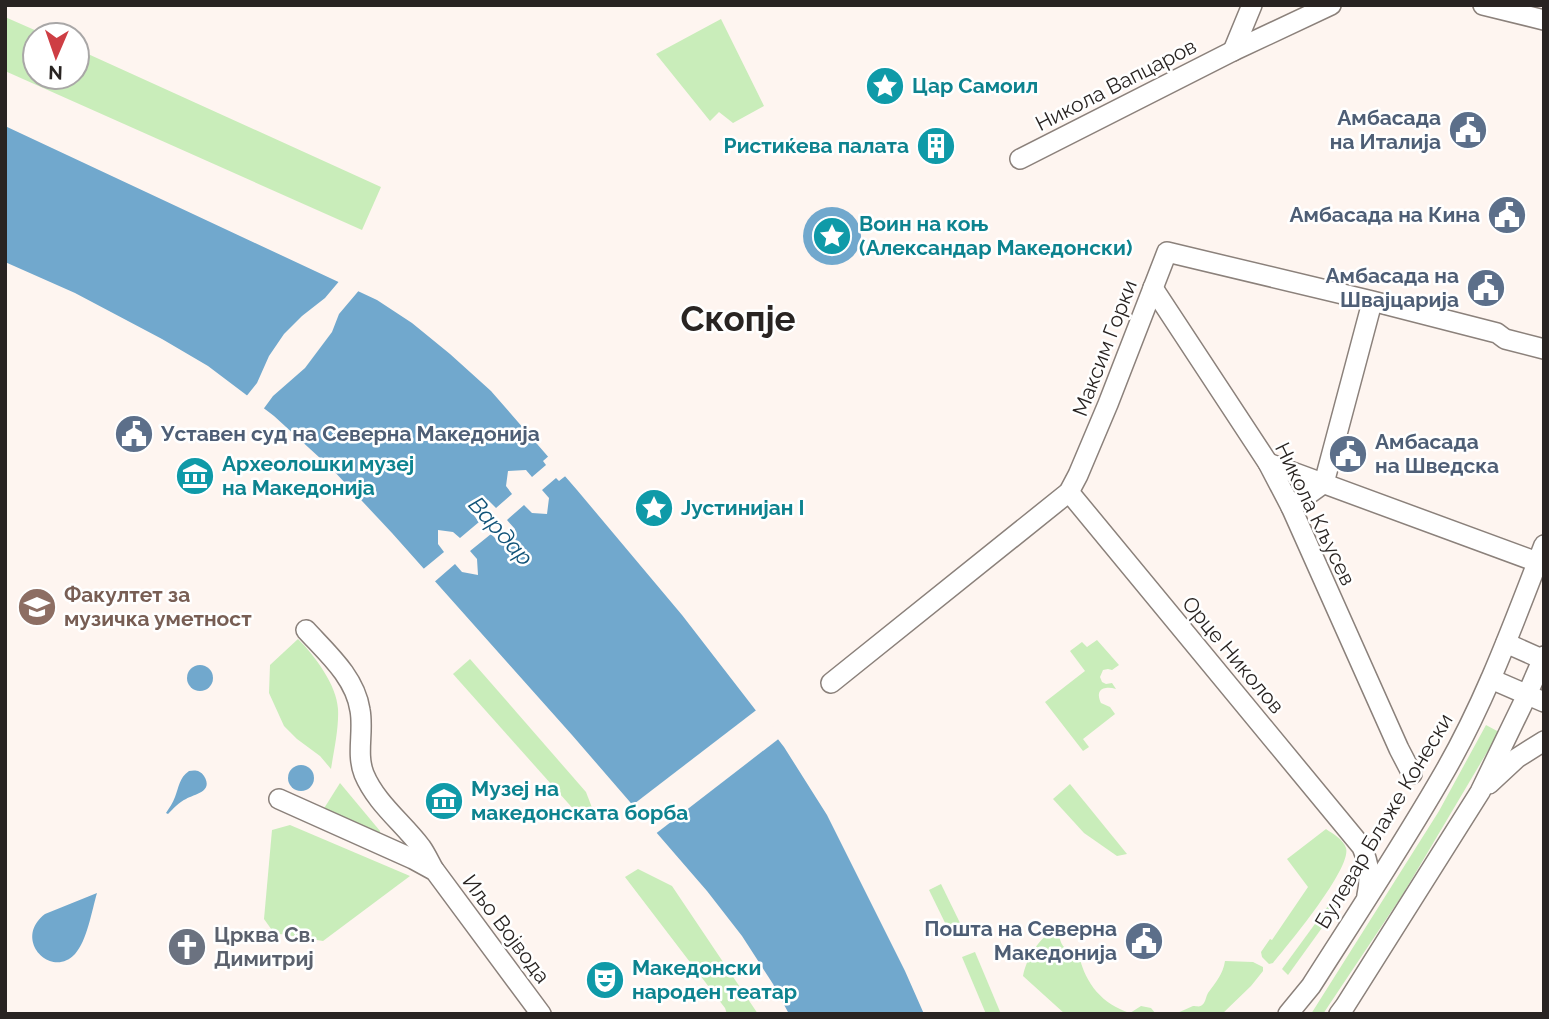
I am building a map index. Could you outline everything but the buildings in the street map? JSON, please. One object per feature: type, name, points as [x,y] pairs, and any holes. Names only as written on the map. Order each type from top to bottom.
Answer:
[{"type":"street","points":[[1233,51],[1252,5]]},
{"type":"street","points":[[1483,5],[1544,20]]},
{"type":"street","name":"Никола Вапцаров","points":[[1020,159],[1320,7]]},
{"type":"street","name":"Максим Горки","points":[[831,683],[1069,492],[1079,475],[1108,404],[1167,252],[1371,305],[1497,333],[1505,339],[1544,349]]},
{"type":"street","name":"Никола Кљусев","points":[[1153,288],[1268,463],[1291,507],[1412,774]]},
{"type":"street","points":[[1291,507],[1324,483],[1371,305]]},
{"type":"street","name":"Максим Горки","points":[[1497,333],[1508,330],[1544,340]]},
{"type":"street","points":[[1268,463],[1541,554]]},
{"type":"street","name":"Орце Николов","points":[[1069,492],[1362,847],[1369,864],[1367,898]]},
{"type":"street","name":"Булевар Блаже Конески","points":[[1288,1014],[1311,986],[1442,777],[1491,679],[1541,554]]},
{"type":"street","name":"Иљо Војвода","points":[[306,630],[347,677],[356,693],[360,709],[363,771],[369,784],[421,847],[435,871],[541,1014]]},
{"type":"street","points":[[1342,1011],[1480,792],[1535,699],[1543,658],[1506,643]]},
{"type":"street","points":[[1491,679],[1535,699]]},
{"type":"street","points":[[1480,792],[1517,758],[1544,741]]},
{"type":"street","name":"Иљо Војвода","points":[[279,799],[435,871]]},
{"type":"street","points":[[1362,847],[1377,850],[1391,846],[1406,834]]},
{"type":"street","points":[[1301,1014],[1311,986]]},
{"type":"green space","points":[[5,17],[21,24],[21,78],[5,71]]},
{"type":"green space","points":[[721,19],[764,106],[733,123],[719,112],[710,121],[656,54]]},
{"type":"green space","points":[[91,55],[381,187],[362,230],[50,91],[91,91]]},
{"type":"green space","points":[[298,639],[324,671],[337,700],[338,724],[331,769],[320,756],[284,726],[269,693],[270,665]]},
{"type":"green space","points":[[1097,640],[1119,665],[1112,670],[1103,670],[1100,677],[1102,682],[1112,683],[1116,689],[1105,688],[1099,694],[1101,703],[1110,707],[1115,714],[1083,739],[1089,747],[1083,751],[1045,702],[1085,671],[1070,651],[1082,642],[1087,647]]},
{"type":"green space","points":[[470,659],[586,792],[594,813],[584,821],[453,674]]},
{"type":"green space","points":[[1486,725],[1499,732],[1403,894],[1323,1014],[1311,1014],[1439,811]]},
{"type":"green space","points":[[340,783],[380,831],[380,835],[323,810]]},
{"type":"green space","points":[[1070,784],[1127,854],[1117,856],[1084,833],[1053,799]]},
{"type":"green space","points":[[290,825],[410,876],[323,941],[274,933],[264,919],[272,830]]},
{"type":"green space","points":[[1326,829],[1345,845],[1345,858],[1317,906],[1273,963],[1269,964],[1261,952],[1308,887],[1287,859]]},
{"type":"green space","points":[[638,869],[672,886],[758,1014],[727,1014],[625,877]]},
{"type":"green space","points":[[941,884],[962,927],[950,933],[929,890]]},
{"type":"green space","points":[[1331,902],[1337,907],[1288,975],[1282,969]]},
{"type":"green space","points":[[1061,923],[1059,934],[1062,944],[1068,951],[1079,956],[1091,984],[1103,998],[1130,1013],[1141,1006],[1151,1008],[1156,1014],[1065,1014],[1023,976],[1028,960],[1037,946]]},
{"type":"green space","points":[[975,952],[1001,1014],[986,1014],[962,957]]},
{"type":"green space","points":[[1225,961],[1253,962],[1263,967],[1263,971],[1222,1014],[1175,1014],[1193,1006],[1203,1005],[1221,974]]},
{"type":"water","name":"Вардар","points":[[5,126],[377,300],[412,323],[491,391],[682,615],[784,747],[827,815],[924,1014],[789,1014],[742,936],[707,891],[572,735],[332,469],[274,416],[208,366],[75,293],[5,262]]},
{"type":"water","points":[[832,207],[843,209],[856,220],[861,236],[859,247],[848,260],[832,265],[821,263],[808,252],[803,236],[805,225],[816,212]]},
{"type":"water","points":[[200,665],[209,669],[213,678],[209,687],[200,691],[191,687],[187,678],[191,669]]},
{"type":"water","points":[[301,765],[310,769],[314,778],[310,787],[301,791],[292,787],[288,778],[292,769]]},
{"type":"water","points":[[189,771],[202,774],[207,786],[166,813],[181,780]]},
{"type":"water","points":[[97,893],[86,933],[75,954],[65,961],[56,962],[39,953],[32,934],[45,914]]},
{"type":"pier","points":[[341,279],[361,288],[339,314],[332,332],[305,368],[273,396],[262,411],[245,398],[257,383],[269,356],[284,334],[325,298]]},
{"type":"pier","points":[[551,454],[568,474],[559,481],[556,478],[542,490],[549,498],[547,514],[532,513],[524,505],[507,520],[515,529],[515,545],[500,543],[491,534],[470,551],[477,559],[478,575],[462,572],[455,564],[432,584],[421,571],[444,552],[438,544],[438,530],[453,532],[460,538],[479,522],[472,513],[474,500],[488,500],[496,508],[512,494],[506,486],[508,471],[526,470],[532,477],[546,465],[543,461]]},
{"type":"pier","points":[[759,708],[781,737],[654,835],[630,807]]},
{"type":"place","name":"Цар Самоил","points":[[885,86]]},
{"type":"place","name":"Амбасада на Италија","points":[[1468,130]]},
{"type":"place","name":"Ристиќева палата","points":[[936,146]]},
{"type":"place","name":"Амбасада на Кина","points":[[1507,215]]},
{"type":"place","name":"Воин на коњ (Александар Македонски)","points":[[832,236]]},
{"type":"place","name":"Амбасада на Швајцарија","points":[[1486,288]]},
{"type":"place","name":"Уставен суд на Северна Македонија","points":[[134,434]]},
{"type":"place","name":"Амбасада на Шведска","points":[[1348,454]]},
{"type":"place","name":"Археолошки музеј на Македонија","points":[[195,476]]},
{"type":"place","name":"Јустинијан I","points":[[654,508]]},
{"type":"place","name":"Факултет за музичка уметност","points":[[37,607]]},
{"type":"place","name":"Музеј на македонската борба","points":[[444,801]]},
{"type":"place","name":"Пошта на Северна Македонија","points":[[1144,941]]},
{"type":"place","name":"Црква Св. Димитриј","points":[[187,947]]},
{"type":"place","name":"Македонски народен театар","points":[[605,980]]},
{"type":"district","name":"Скопје","points":[[738,319]]}]
